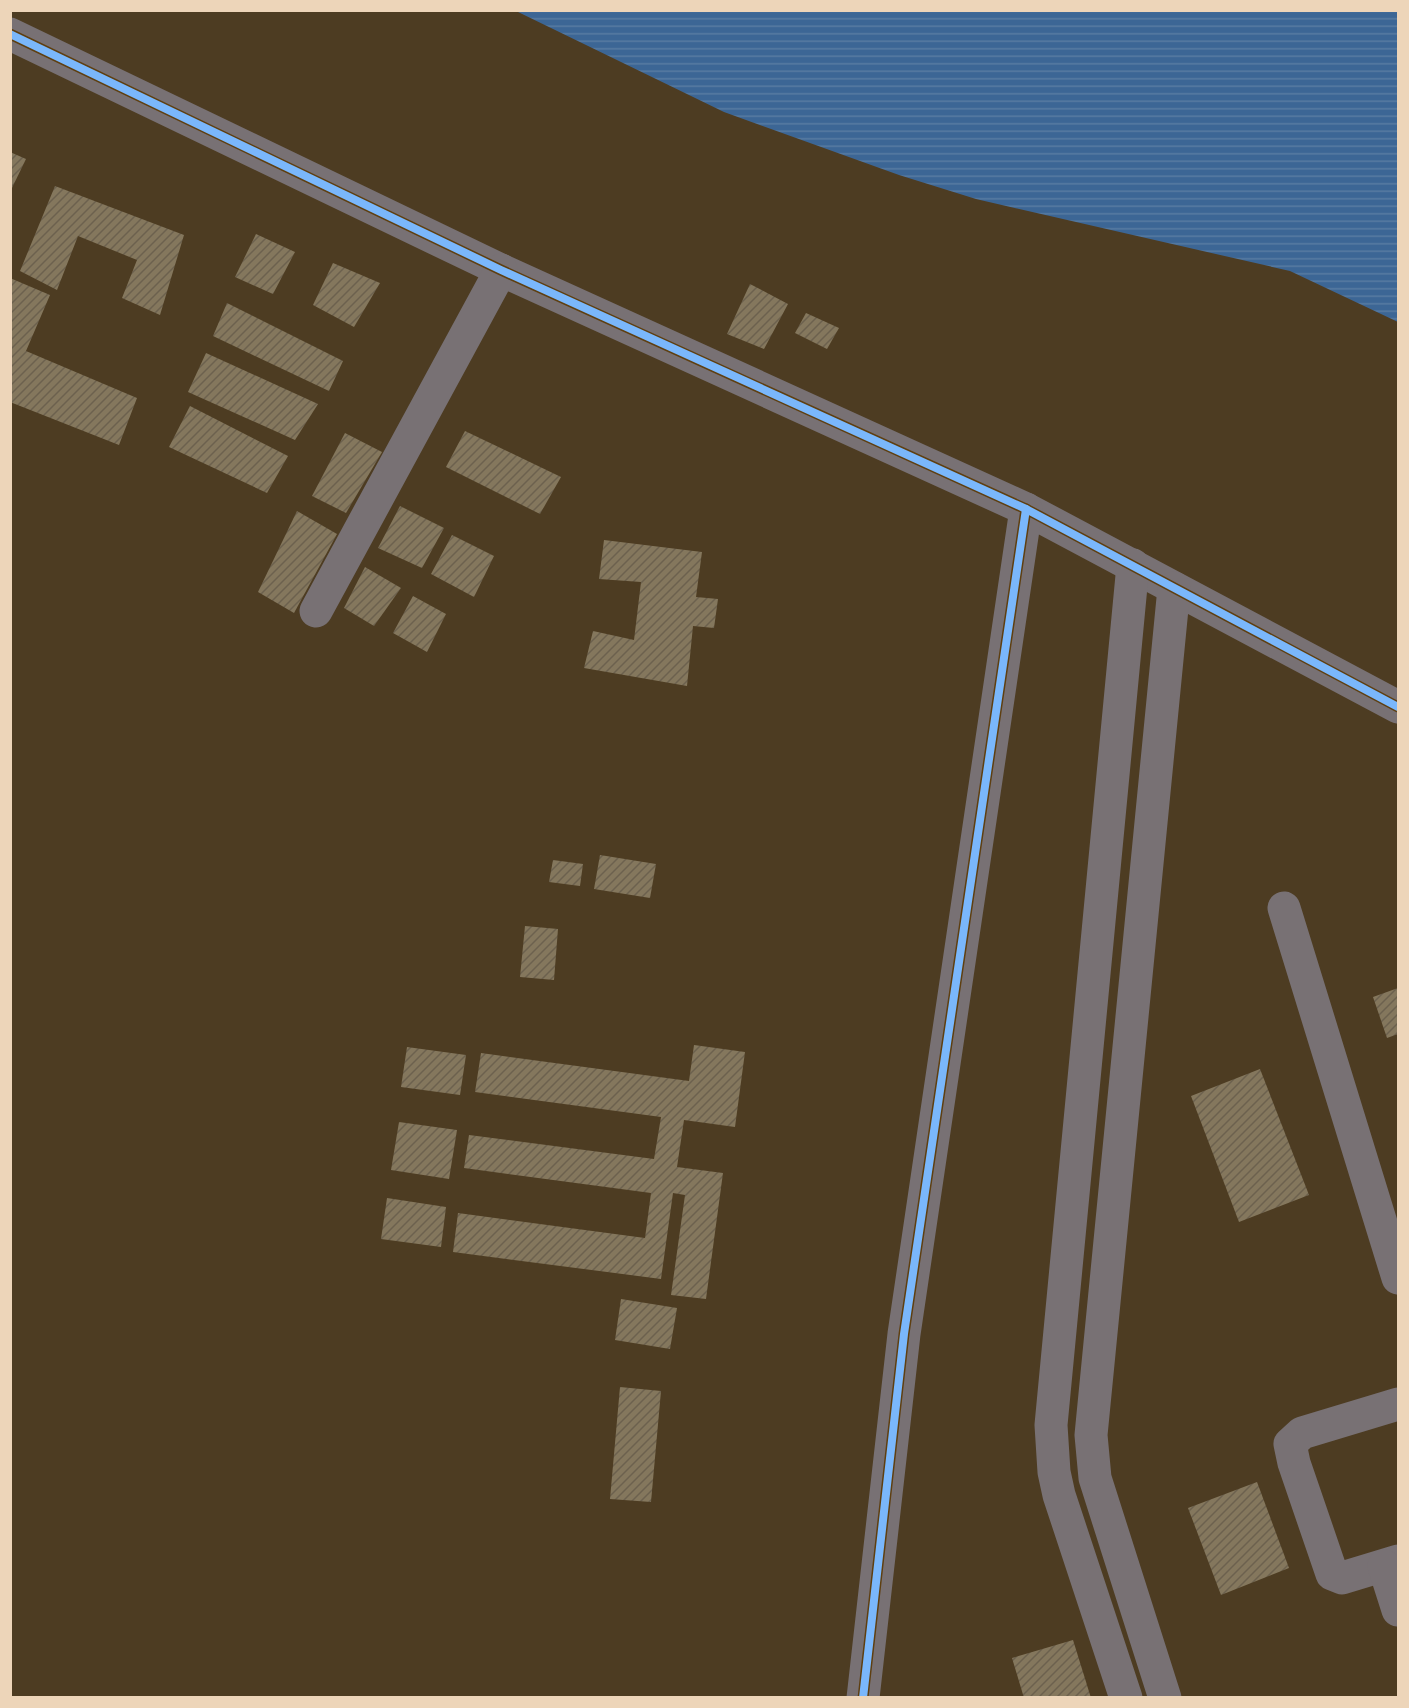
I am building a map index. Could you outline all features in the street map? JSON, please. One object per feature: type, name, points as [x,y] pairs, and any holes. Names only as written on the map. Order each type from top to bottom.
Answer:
[{"type":"street","points":[[10,34],[501,270],[1026,509],[1398,707]]},
{"type":"street","points":[[316,611],[501,270]]},
{"type":"street","points":[[863,1698],[904,1334],[1026,509]]},
{"type":"street","points":[[1126,1698],[1059,1494],[1054,1472],[1051,1425],[1133,566]]},
{"type":"street","points":[[1164,1698],[1095,1478],[1091,1435],[1174,588]]},
{"type":"street","points":[[1284,908],[1398,1278]]},
{"type":"street","points":[[1398,1404],[1302,1433],[1290,1444],[1294,1463],[1332,1574],[1342,1578],[1391,1564],[1398,1610]]},
{"type":"water","points":[[516,11],[1398,11],[1398,322],[1290,271],[976,199],[899,175],[724,112]]},
{"type":"building","points":[[10,152],[26,159],[10,192]]},
{"type":"building","points":[[55,186],[184,235],[160,315],[122,298],[137,260],[78,236],[57,290],[20,271]]},
{"type":"building","points":[[256,234],[295,252],[273,294],[235,277]]},
{"type":"building","points":[[333,263],[380,283],[354,327],[313,305]]},
{"type":"building","points":[[10,278],[50,295],[26,351],[137,398],[119,445],[10,402]]},
{"type":"building","points":[[750,284],[788,304],[764,349],[727,334]]},
{"type":"building","points":[[227,303],[343,361],[329,391],[213,336]]},
{"type":"building","points":[[806,313],[839,328],[827,349],[795,333]]},
{"type":"building","points":[[206,353],[318,404],[295,440],[188,392]]},
{"type":"building","points":[[190,406],[288,456],[267,493],[169,447]]},
{"type":"building","points":[[465,431],[561,477],[540,514],[446,467]]},
{"type":"building","points":[[345,433],[382,452],[346,513],[312,496]]},
{"type":"building","points":[[400,506],[444,528],[422,568],[378,548]]},
{"type":"building","points":[[297,511],[337,534],[294,613],[258,592]]},
{"type":"building","points":[[452,535],[494,556],[474,597],[431,574]]},
{"type":"building","points":[[604,540],[702,552],[696,597],[718,599],[714,628],[693,626],[687,686],[584,668],[593,631],[634,640],[641,582],[599,579]]},
{"type":"building","points":[[365,567],[401,588],[374,626],[344,608]]},
{"type":"building","points":[[413,596],[446,614],[427,652],[393,633]]},
{"type":"building","points":[[600,855],[656,864],[650,898],[594,889]]},
{"type":"building","points":[[553,860],[583,864],[580,886],[549,882]]},
{"type":"building","points":[[525,926],[558,929],[554,980],[520,977]]},
{"type":"building","points":[[1398,988],[1398,1034],[1387,1038],[1373,997]]},
{"type":"building","points":[[694,1045],[745,1052],[735,1127],[684,1120],[677,1167],[723,1173],[706,1299],[671,1295],[685,1195],[673,1193],[661,1279],[453,1252],[458,1213],[645,1238],[651,1193],[464,1168],[469,1135],[654,1159],[661,1117],[475,1092],[481,1053],[689,1081]]},
{"type":"building","points":[[407,1047],[466,1055],[460,1095],[401,1087]]},
{"type":"building","points":[[1260,1069],[1309,1195],[1239,1222],[1191,1096]]},
{"type":"building","points":[[399,1122],[457,1130],[449,1179],[391,1170]]},
{"type":"building","points":[[387,1198],[446,1207],[441,1247],[381,1239]]},
{"type":"building","points":[[621,1299],[677,1308],[670,1349],[615,1340]]},
{"type":"building","points":[[620,1387],[661,1391],[651,1502],[610,1499]]},
{"type":"building","points":[[1257,1482],[1289,1568],[1221,1595],[1188,1508]]},
{"type":"building","points":[[1073,1640],[1091,1698],[1024,1698],[1012,1658]]},
{"type":"cycle path","points":[[10,34],[501,270],[1026,509],[1398,707]]},
{"type":"cycle path","points":[[863,1698],[904,1334],[1026,509]]}]
